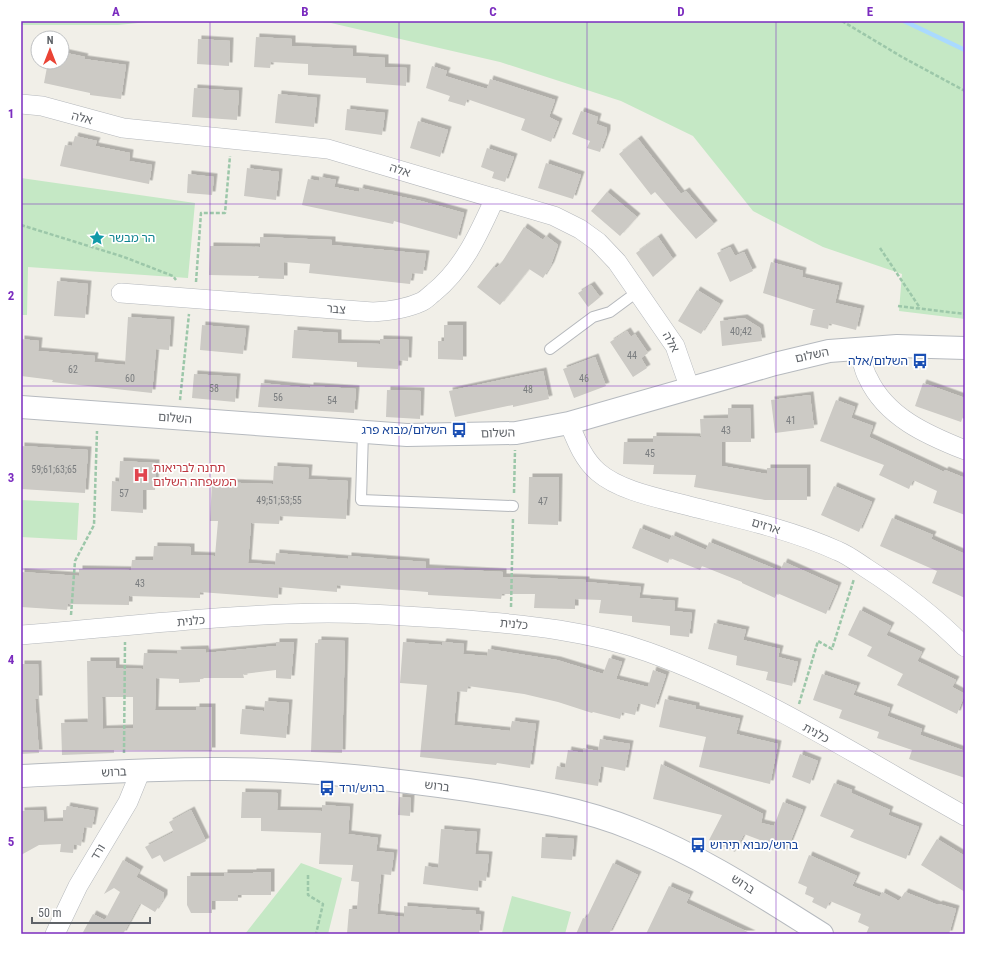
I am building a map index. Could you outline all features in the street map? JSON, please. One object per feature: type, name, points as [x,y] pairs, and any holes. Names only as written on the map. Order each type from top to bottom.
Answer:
[{"type":"street","name":"אלה","points":[[21,104],[42,106],[123,128],[328,149],[554,216],[580,229],[598,242],[617,262],[675,346],[690,389]]},
{"type":"street","name":"צבר","points":[[121,293],[373,312],[396,310],[422,301],[442,286],[459,267],[478,235],[495,198]]},
{"type":"street","name":"השלום","points":[[21,407],[407,435],[516,433],[569,423],[775,364],[829,351],[897,346],[965,348]]},
{"type":"street","points":[[859,349],[867,377],[876,392],[888,407],[904,420],[922,431],[965,450]]},
{"type":"street","name":"ארזים","points":[[569,423],[582,453],[598,472],[618,484],[655,497],[748,521],[802,537],[839,551],[921,606],[965,647]]},
{"type":"street","name":"כלנית","points":[[21,635],[260,616],[328,613],[381,614],[554,628],[599,637],[647,651],[731,688],[794,720],[965,816]]},
{"type":"street","name":"ברוש","points":[[21,776],[215,769],[366,777],[527,799],[590,814],[634,829],[724,872],[822,934]]},
{"type":"street","name":"ורד","points":[[55,934],[78,886],[128,802],[132,771]]},
{"type":"lane","points":[[550,349],[593,317],[610,312],[638,292]]},
{"type":"lane","points":[[362,432],[361,500],[513,506]]},
{"type":"path","points":[[842,21],[902,57],[965,91]]},
{"type":"path","points":[[196,278],[201,213],[226,213],[230,159]]},
{"type":"path","points":[[21,225],[124,257],[173,276],[191,298]]},
{"type":"path","points":[[880,248],[920,308]]},
{"type":"path","points":[[898,306],[965,314]]},
{"type":"path","points":[[179,406],[188,323]]},
{"type":"path","points":[[70,631],[75,561],[94,525],[98,412]]},
{"type":"path","points":[[510,624],[516,433]]},
{"type":"path","points":[[794,720],[818,641],[832,649],[859,564]]},
{"type":"path","points":[[125,626],[132,771]]},
{"type":"path","points":[[308,875],[308,895],[323,904],[316,934]]},
{"type":"green space","points":[[21,21],[158,21],[118,25],[21,25]]},
{"type":"green space","points":[[300,21],[965,21],[965,319],[899,311],[902,274],[823,247],[753,211],[693,136],[621,101],[500,62],[331,23]]},
{"type":"green space","points":[[21,178],[195,203],[188,278],[28,267],[27,315],[21,315]]},
{"type":"green space","points":[[21,500],[79,503],[77,540],[21,537]]},
{"type":"green space","points":[[301,863],[342,878],[328,934],[245,934]]},
{"type":"green space","points":[[512,896],[571,912],[565,934],[502,933]]},
{"type":"building","points":[[256,37],[292,39],[292,46],[353,49],[353,56],[385,58],[385,67],[407,68],[406,86],[366,83],[366,78],[308,75],[308,64],[271,62],[270,68],[254,67]]},
{"type":"building","points":[[198,39],[230,41],[229,66],[197,64]]},
{"type":"building","points":[[70,54],[85,57],[84,59],[126,65],[121,99],[90,95],[90,93],[44,83],[46,70],[70,70]]},
{"type":"building","points":[[432,66],[447,71],[445,76],[487,89],[490,79],[555,100],[549,117],[559,122],[551,142],[521,130],[525,119],[467,99],[465,106],[448,101],[450,96],[426,88]]},
{"type":"building","points":[[194,88],[239,91],[237,120],[192,117]]},
{"type":"building","points":[[278,94],[317,98],[314,127],[275,123]]},
{"type":"building","points":[[347,109],[385,113],[382,135],[345,130]]},
{"type":"building","points":[[581,111],[598,117],[596,124],[607,128],[607,133],[600,152],[587,148],[590,141],[572,134]]},
{"type":"building","points":[[418,121],[448,130],[440,157],[410,148]]},
{"type":"building","points":[[75,136],[97,141],[95,146],[130,153],[129,161],[152,165],[149,184],[60,166],[65,145],[72,146]]},
{"type":"building","points":[[638,139],[681,194],[686,191],[714,224],[696,239],[655,192],[651,195],[619,154]]},
{"type":"building","points":[[487,148],[514,157],[505,182],[492,178],[494,172],[481,167]]},
{"type":"building","points":[[546,163],[581,175],[573,199],[538,188]]},
{"type":"building","points":[[247,168],[279,172],[276,200],[244,196]]},
{"type":"building","points":[[188,174],[214,177],[212,195],[187,193]]},
{"type":"building","points":[[320,177],[336,180],[334,187],[359,192],[360,188],[421,201],[464,213],[457,239],[394,221],[393,224],[302,205],[308,179],[319,181]]},
{"type":"building","points":[[607,192],[637,217],[620,236],[591,211]]},
{"type":"building","points":[[524,227],[543,240],[546,236],[558,245],[551,265],[543,278],[529,269],[500,305],[477,287],[494,266],[496,268],[502,262]]},
{"type":"building","points":[[260,237],[332,240],[332,245],[426,254],[423,274],[412,273],[410,284],[309,273],[310,264],[284,262],[284,279],[258,278],[259,276],[209,275],[210,246],[260,247]]},
{"type":"building","points":[[658,237],[673,259],[653,277],[636,253]]},
{"type":"building","points":[[730,247],[735,256],[744,252],[753,271],[730,282],[717,253]]},
{"type":"building","points":[[771,262],[803,271],[802,277],[839,286],[835,303],[861,309],[856,330],[829,323],[828,329],[810,325],[813,310],[816,310],[763,293]]},
{"type":"building","points":[[57,281],[88,284],[85,318],[54,316]]},
{"type":"building","points":[[591,285],[600,297],[588,307],[578,293]]},
{"type":"building","points":[[697,290],[720,304],[701,334],[678,321]]},
{"type":"building","points":[[128,317],[171,320],[169,350],[156,349],[152,393],[52,382],[53,380],[21,376],[21,339],[39,341],[38,351],[95,356],[94,362],[125,365]]},
{"type":"building","points":[[744,318],[760,328],[762,341],[722,346],[720,321]]},
{"type":"building","points":[[202,325],[246,329],[243,354],[200,350]]},
{"type":"building","points":[[444,325],[463,325],[463,360],[438,359],[438,341],[444,341]]},
{"type":"building","points":[[294,330],[338,333],[338,343],[380,344],[380,339],[409,340],[408,361],[399,360],[398,369],[357,367],[357,362],[292,358]]},
{"type":"building","points":[[627,331],[631,337],[635,334],[648,353],[641,358],[647,368],[633,377],[610,342]]},
{"type":"building","points":[[595,357],[606,386],[574,398],[563,369]]},
{"type":"building","points":[[543,371],[549,399],[455,417],[449,391]]},
{"type":"building","points":[[194,374],[237,377],[235,402],[192,398]]},
{"type":"building","points":[[261,383],[310,388],[310,386],[356,389],[354,413],[258,407]]},
{"type":"building","points":[[923,383],[965,398],[965,411],[961,422],[915,406]]},
{"type":"building","points":[[387,390],[421,391],[420,419],[386,417]]},
{"type":"building","points":[[810,395],[814,428],[775,433],[771,400]]},
{"type":"building","points":[[836,400],[855,407],[851,418],[873,426],[869,437],[944,472],[945,470],[965,478],[965,515],[933,503],[937,491],[913,480],[909,489],[879,475],[884,465],[820,441]]},
{"type":"building","points":[[728,408],[750,408],[751,442],[722,442],[722,466],[767,474],[767,468],[807,468],[807,500],[765,500],[694,487],[696,475],[653,474],[654,465],[623,464],[624,442],[653,442],[653,436],[701,437],[700,419],[728,418]]},
{"type":"building","points":[[21,446],[88,450],[85,493],[21,489]]},
{"type":"building","points":[[120,461],[156,463],[155,490],[143,490],[143,513],[111,511],[112,481],[119,482]]},
{"type":"building","points":[[274,466],[309,468],[308,479],[348,481],[346,519],[280,516],[279,524],[251,523],[248,563],[275,565],[276,553],[348,559],[348,556],[426,562],[426,568],[503,572],[503,577],[586,580],[586,582],[641,587],[639,598],[675,601],[674,611],[692,613],[689,637],[670,635],[670,626],[632,622],[632,616],[599,613],[601,600],[575,599],[575,609],[534,608],[535,594],[502,594],[501,599],[428,595],[428,592],[337,585],[337,592],[279,587],[278,598],[200,592],[200,598],[129,596],[129,605],[68,604],[67,610],[21,607],[21,572],[79,576],[79,569],[131,570],[132,560],[153,560],[154,546],[191,547],[191,555],[215,556],[218,521],[210,521],[212,482],[273,484]]},
{"type":"building","points":[[529,477],[559,477],[558,525],[528,524]]},
{"type":"building","points":[[834,486],[872,502],[859,532],[821,515]]},
{"type":"building","points":[[892,518],[933,535],[931,539],[965,554],[965,598],[932,583],[937,571],[880,546]]},
{"type":"building","points":[[640,528],[670,540],[672,535],[706,550],[709,542],[780,571],[784,562],[838,586],[826,614],[777,593],[775,598],[742,582],[702,566],[700,570],[670,558],[668,563],[632,548]]},
{"type":"building","points":[[860,610],[891,626],[886,635],[922,652],[917,661],[956,680],[952,687],[965,694],[957,714],[897,685],[903,674],[867,656],[872,647],[848,635]]},
{"type":"building","points":[[714,623],[746,630],[743,640],[780,649],[778,657],[798,662],[792,686],[766,680],[768,672],[736,665],[737,656],[708,649]]},
{"type":"building","points":[[318,640],[345,641],[342,753],[311,752],[315,643],[318,643]]},
{"type":"building","points":[[276,642],[294,642],[291,679],[276,678],[276,670],[243,674],[244,678],[200,678],[200,682],[179,683],[179,679],[156,678],[155,710],[196,710],[196,707],[212,707],[212,751],[114,750],[114,753],[62,755],[61,723],[88,722],[87,661],[116,661],[116,668],[143,669],[144,653],[178,654],[177,650],[205,649],[206,653],[276,646]],"holes":[[[102,697],[133,697],[133,728],[103,729]]]},
{"type":"building","points":[[403,642],[442,645],[443,642],[464,644],[463,654],[487,656],[488,649],[557,660],[603,674],[609,658],[622,662],[616,679],[648,687],[653,670],[666,675],[655,708],[638,703],[635,715],[622,712],[620,719],[592,713],[558,702],[524,694],[468,686],[467,692],[457,691],[454,725],[510,731],[512,721],[536,724],[530,768],[497,763],[496,765],[420,757],[427,685],[400,683]]},
{"type":"building","points":[[21,664],[38,664],[39,699],[35,699],[39,753],[21,754]]},
{"type":"building","points":[[822,674],[857,686],[853,695],[890,708],[887,716],[922,729],[920,735],[965,751],[965,778],[909,759],[912,750],[877,738],[879,732],[839,718],[842,710],[813,700]]},
{"type":"building","points":[[665,699],[696,706],[696,709],[740,719],[736,734],[778,744],[770,784],[699,767],[706,737],[659,727]]},
{"type":"building","points":[[265,701],[289,703],[286,738],[240,734],[242,709],[264,711]]},
{"type":"building","points":[[600,739],[630,744],[625,771],[601,766],[598,786],[555,779],[557,766],[565,768],[568,750],[583,753],[583,748],[598,751]]},
{"type":"building","points":[[800,754],[818,761],[810,784],[792,777]]},
{"type":"building","points":[[661,764],[763,814],[761,823],[774,826],[783,802],[803,810],[787,850],[744,834],[735,852],[709,840],[722,815],[653,799]]},
{"type":"building","points":[[834,783],[852,790],[851,793],[890,810],[888,815],[919,827],[906,859],[850,837],[854,830],[820,816]]},
{"type":"building","points":[[242,792],[278,793],[277,810],[322,811],[322,805],[350,807],[348,834],[378,838],[376,851],[394,853],[391,875],[381,874],[377,914],[404,917],[404,906],[476,911],[476,914],[481,915],[479,934],[347,934],[349,909],[357,909],[359,882],[351,881],[353,865],[319,864],[321,833],[261,831],[261,818],[241,818]]},
{"type":"building","points":[[399,797],[411,798],[410,816],[398,815]]},
{"type":"building","points":[[67,806],[95,811],[92,828],[84,827],[81,846],[74,844],[73,853],[60,852],[61,844],[39,845],[21,855],[21,811],[43,810],[44,822],[63,821],[63,810],[66,810]]},
{"type":"building","points":[[191,810],[206,841],[164,862],[160,855],[152,859],[145,847],[174,832],[169,822]]},
{"type":"building","points":[[441,829],[477,832],[475,854],[489,855],[486,881],[479,880],[478,891],[423,884],[425,866],[438,868]]},
{"type":"building","points":[[542,837],[574,839],[572,860],[541,858]]},
{"type":"building","points":[[937,839],[965,856],[965,892],[921,865]]},
{"type":"building","points":[[809,855],[857,876],[852,886],[880,897],[882,892],[899,901],[905,892],[938,905],[956,909],[949,934],[866,934],[869,927],[858,922],[861,914],[830,901],[826,909],[812,902],[814,898],[805,894],[807,887],[798,883]]},
{"type":"building","points":[[123,860],[140,870],[136,877],[164,893],[164,898],[155,912],[140,903],[123,934],[82,934],[93,914],[105,920],[120,892],[114,888],[104,894]]},
{"type":"building","points":[[613,863],[638,875],[609,934],[576,934],[583,918],[586,919]]},
{"type":"building","points":[[271,872],[271,895],[238,895],[238,901],[212,901],[212,913],[191,913],[187,905],[187,876],[224,876],[224,873]]},
{"type":"building","points":[[669,886],[690,895],[686,903],[752,934],[646,934]]},
{"type":"waterway","points":[[904,21],[965,50]]},
{"type":"place","name":"הר מבשר","points":[[97,238]]},
{"type":"place","name":"השלום/אלה","points":[[920,361]]},
{"type":"place","name":"השלום/מבוא פרג","points":[[459,430]]},
{"type":"place","name":"תחנה לבריאות המשפחה השלום","points":[[141,475]]},
{"type":"place","name":"ברוש/ורד","points":[[327,788]]},
{"type":"place","name":"ברוש/מבוא תירוש","points":[[698,845]]}]
